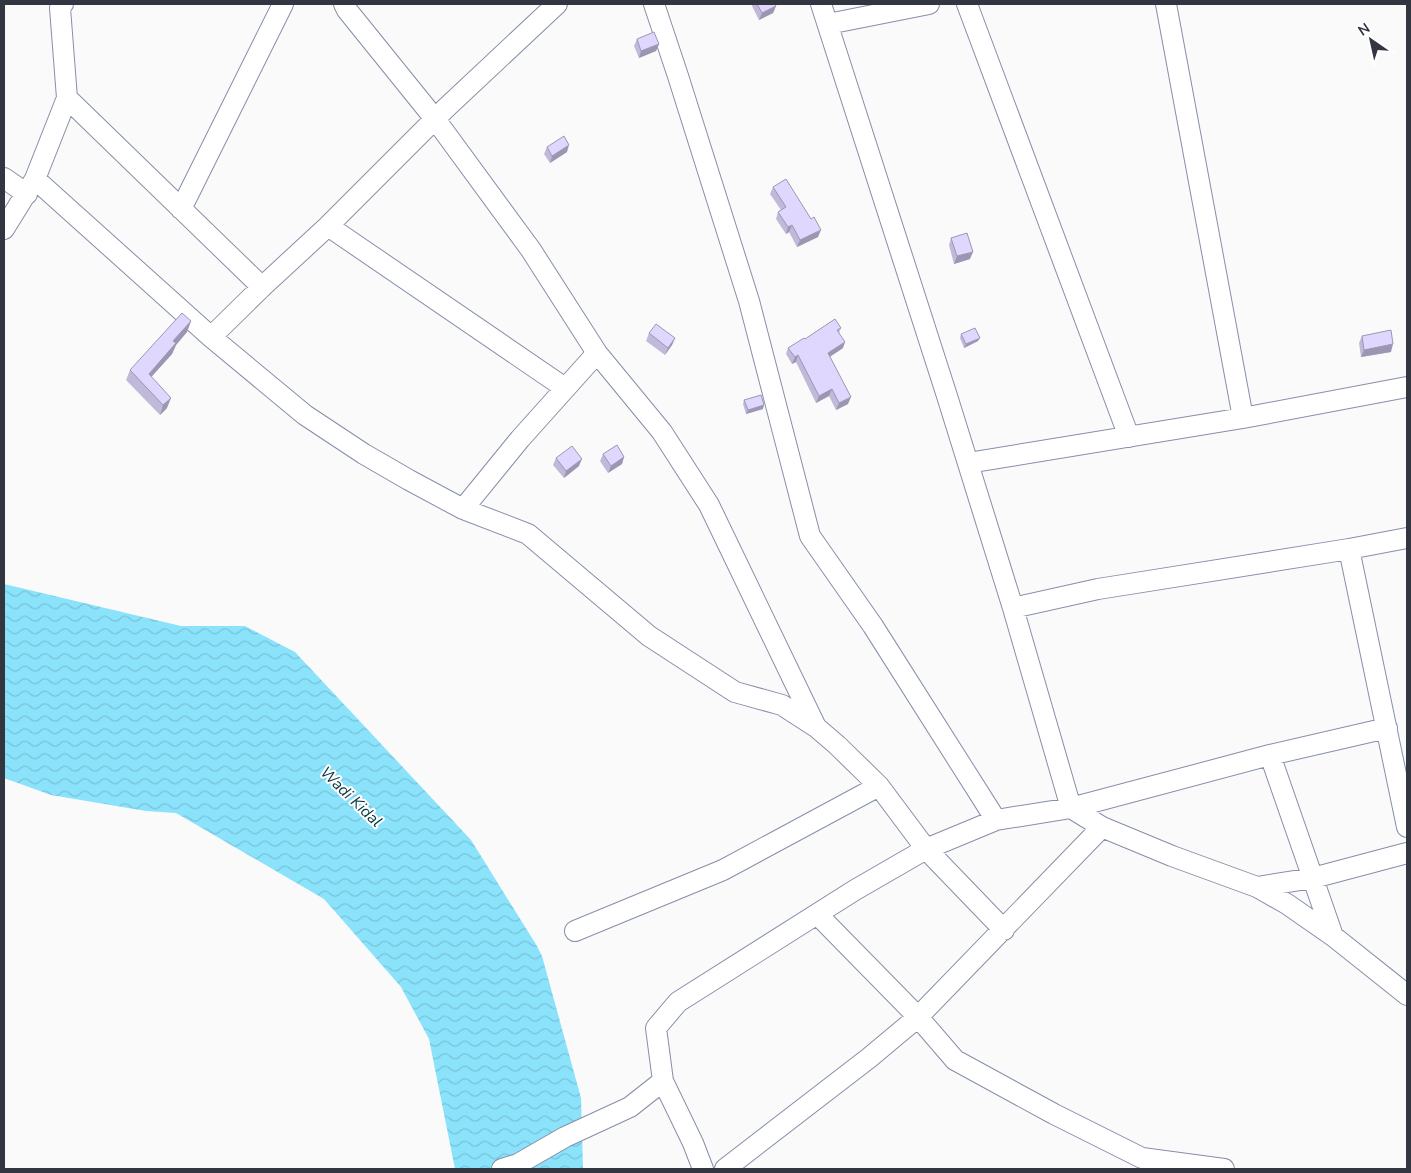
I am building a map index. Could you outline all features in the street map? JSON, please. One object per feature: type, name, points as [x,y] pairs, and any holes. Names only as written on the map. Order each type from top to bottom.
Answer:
[{"type":"street","points":[[4,229],[31,186],[67,98],[60,8],[63,4]]},
{"type":"street","points":[[181,209],[283,4]]},
{"type":"street","points":[[212,338],[435,119],[558,4]]},
{"type":"street","points":[[654,4],[750,301],[810,536],[873,626],[996,820]]},
{"type":"street","points":[[821,4],[968,464],[1071,808],[1102,827],[1172,856],[1257,887],[1287,904],[1333,936],[1407,995]]},
{"type":"street","points":[[828,24],[929,4]]},
{"type":"street","points":[[967,4],[1128,437]]},
{"type":"street","points":[[1166,4],[1243,418]]},
{"type":"street","points":[[349,6],[531,250],[597,353],[662,432],[709,505],[816,727]]},
{"type":"street","points":[[67,98],[262,287]]},
{"type":"street","points":[[4,178],[31,186],[305,414],[372,458],[463,509],[528,534],[650,636],[735,692],[782,704],[816,727],[837,744],[879,786],[926,848],[1004,930]]},
{"type":"street","points":[[328,226],[566,388]]},
{"type":"street","points":[[463,509],[520,439],[597,353]]},
{"type":"street","points":[[968,464],[1243,418],[1407,387]]},
{"type":"street","points":[[1012,608],[1098,589],[1407,538]]},
{"type":"street","points":[[1349,549],[1407,826]]},
{"type":"street","points":[[703,1169],[693,1143],[662,1081],[656,1028],[678,1002],[855,890],[926,848],[996,820],[1071,808],[1270,755],[1387,728]]},
{"type":"street","points":[[1270,755],[1333,936]]},
{"type":"street","points":[[575,931],[723,870],[879,786]]},
{"type":"street","points":[[725,1169],[870,1058],[918,1018],[1102,827]]},
{"type":"street","points":[[1257,887],[1313,878],[1407,853]]},
{"type":"street","points":[[818,915],[918,1018],[955,1060],[1142,1158],[1224,1169]]},
{"type":"street","points":[[502,1169],[518,1164],[565,1137],[630,1107],[662,1081]]},
{"type":"water","name":"Wadi Kidal","points":[[4,584],[181,626],[245,626],[295,652],[471,840],[537,946],[542,956],[581,1098],[583,1169],[455,1169],[429,1039],[401,987],[324,899],[176,813],[146,811],[51,795],[4,778]]},
{"type":"building","points":[[757,4],[775,4],[776,6],[762,13]]},
{"type":"building","points":[[654,32],[659,44],[641,51],[637,39]]},
{"type":"building","points":[[564,136],[569,145],[552,156],[547,147]]},
{"type":"building","points":[[786,179],[811,219],[814,217],[821,230],[800,240],[792,225],[788,227],[778,212],[786,207],[773,187]]},
{"type":"building","points":[[967,233],[973,252],[957,256],[951,238]]},
{"type":"building","points":[[182,313],[191,321],[173,341],[176,343],[149,374],[171,398],[163,405],[130,370]]},
{"type":"building","points":[[835,319],[841,328],[837,330],[845,342],[828,353],[851,397],[839,403],[832,389],[819,396],[798,355],[795,357],[788,348]]},
{"type":"building","points":[[656,324],[675,338],[668,348],[649,333]]},
{"type":"building","points":[[975,328],[980,338],[966,344],[961,334]]},
{"type":"building","points":[[1391,330],[1393,344],[1364,350],[1362,336]]},
{"type":"building","points":[[761,395],[764,405],[748,410],[744,400]]},
{"type":"building","points":[[617,445],[624,457],[611,466],[603,454]]},
{"type":"building","points":[[572,446],[582,459],[566,471],[556,458]]}]
